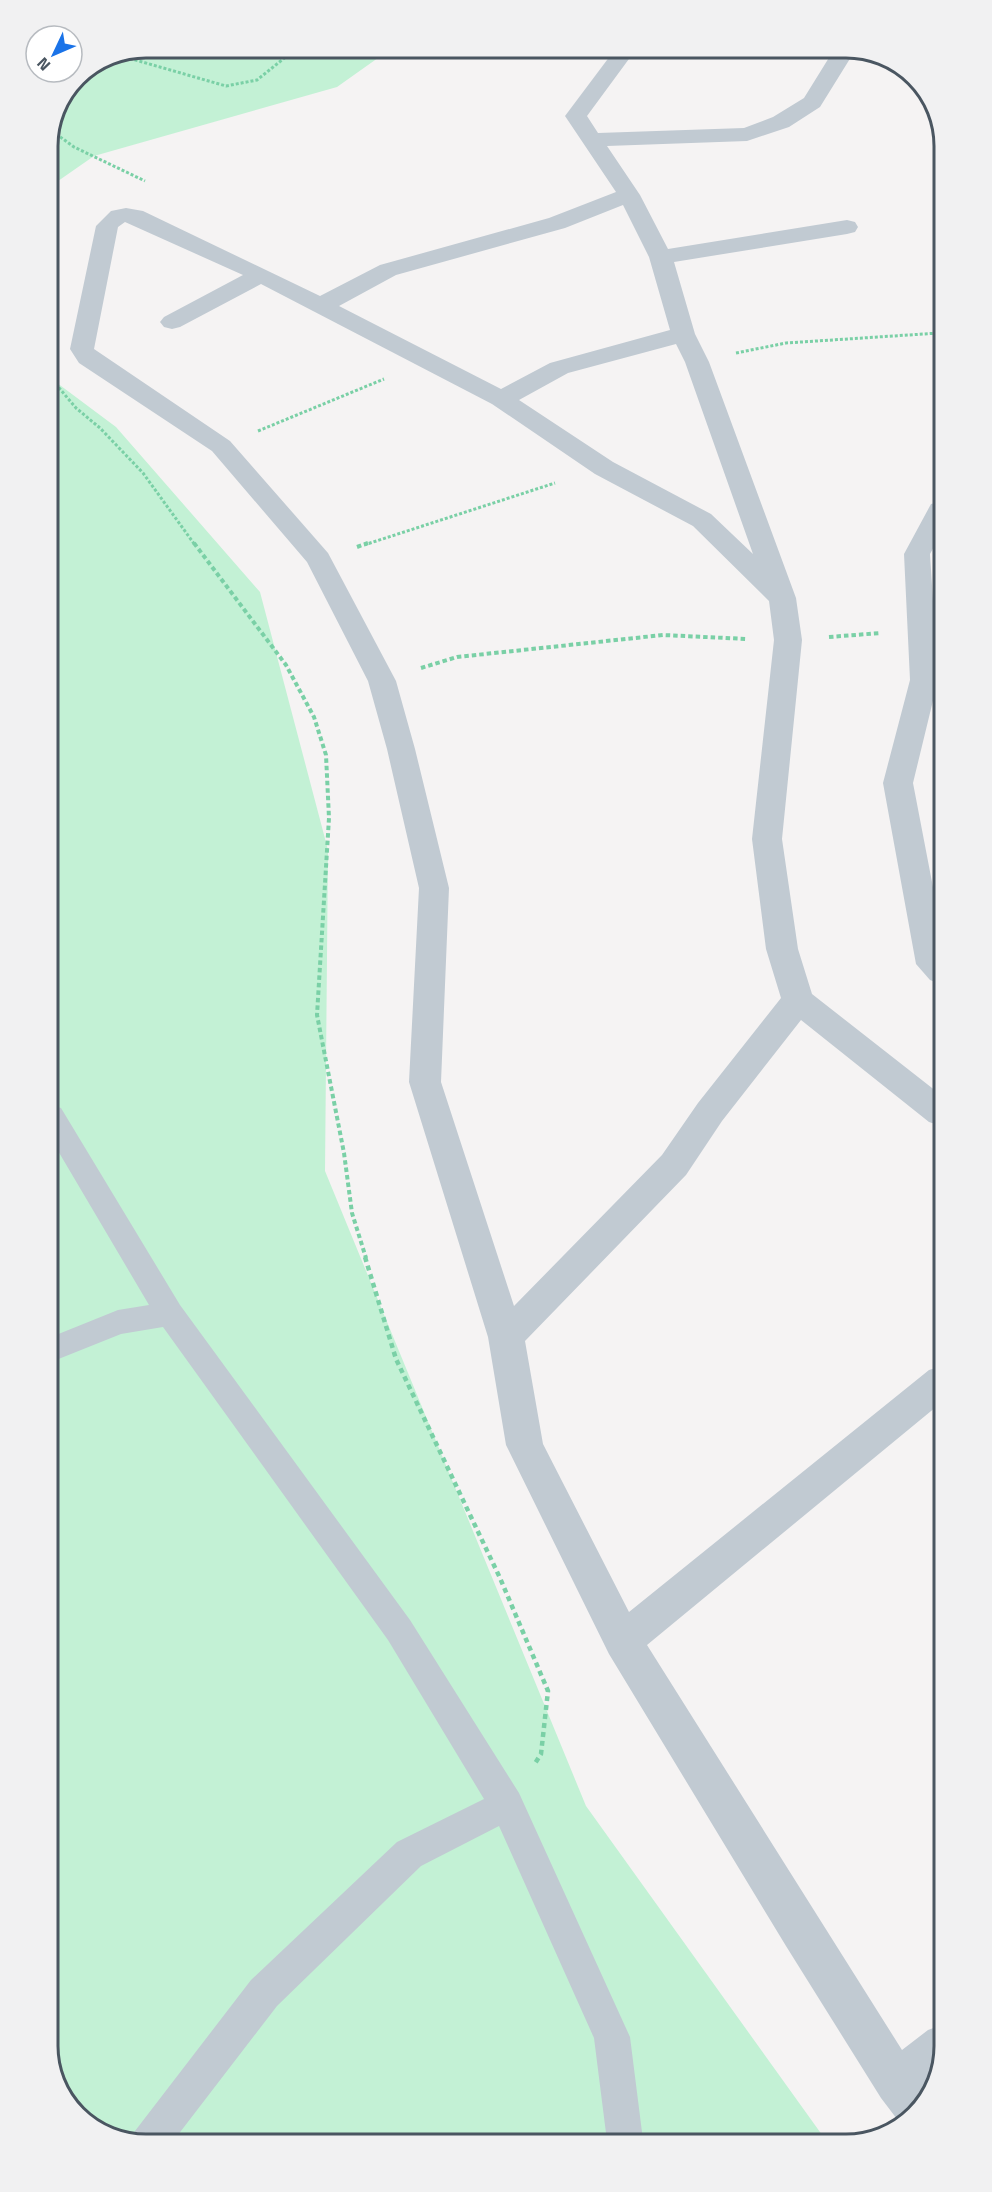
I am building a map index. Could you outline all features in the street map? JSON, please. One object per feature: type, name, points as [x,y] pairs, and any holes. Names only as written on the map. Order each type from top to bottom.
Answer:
[{"type":"street","points":[[619,59],[576,116],[629,195],[661,257],[683,334],[697,362],[782,598],[788,640],[767,839],[782,949],[798,1000],[934,1107]]},
{"type":"street","points":[[593,140],[747,134],[781,122],[812,102],[839,59]]},
{"type":"street","points":[[320,306],[388,270],[557,223],[629,195]]},
{"type":"street","points":[[782,598],[702,520],[604,468],[501,399],[261,275],[135,216],[119,215],[112,218],[107,226],[82,349],[88,358],[221,446],[319,559],[382,681],[402,748],[434,888],[424,1082],[506,1337],[525,1445],[623,1641],[801,1931],[907,2096],[932,2063]]},
{"type":"street","points":[[661,257],[847,227]]},
{"type":"street","points":[[172,322],[261,275]]},
{"type":"street","points":[[501,399],[559,368],[683,334]]},
{"type":"street","points":[[934,521],[917,554],[924,680],[898,783],[934,966]]},
{"type":"street","points":[[506,1337],[674,1165],[710,1112],[798,1000]]},
{"type":"street","points":[[623,1641],[934,1388]]},
{"type":"lane","points":[[58,1142],[64,1161],[170,1314],[399,1630],[507,1805],[612,2037],[624,2134]]},
{"type":"lane","points":[[58,1347],[118,1322],[170,1314]]},
{"type":"lane","points":[[156,2133],[264,1994],[409,1854],[507,1805]]},
{"type":"path","points":[[133,59],[226,86],[243,86],[263,78],[285,59]]},
{"type":"path","points":[[59,138],[65,144],[110,165],[130,171],[149,184],[147,195],[135,216]]},
{"type":"path","points":[[697,362],[786,343],[934,333]]},
{"type":"path","points":[[221,446],[346,396],[426,359]]},
{"type":"path","points":[[59,388],[76,408],[100,428],[143,473],[224,585],[280,657],[314,717],[326,755],[329,819],[317,1015],[344,1153],[352,1213],[396,1359],[500,1578],[548,1691],[541,1754],[507,1805]]},
{"type":"path","points":[[319,559],[604,468]]},
{"type":"path","points":[[382,681],[457,657],[663,635],[788,640],[921,631]]},
{"type":"green space","points":[[135,59],[376,59],[337,87],[94,156],[59,180],[61,123],[68,107],[88,80],[118,63]]},
{"type":"green space","points":[[59,384],[116,427],[260,592],[328,850],[325,1171],[586,1806],[821,2134],[140,2133],[118,2129],[102,2122],[84,2108],[70,2090],[60,2063],[58,2046]]}]
